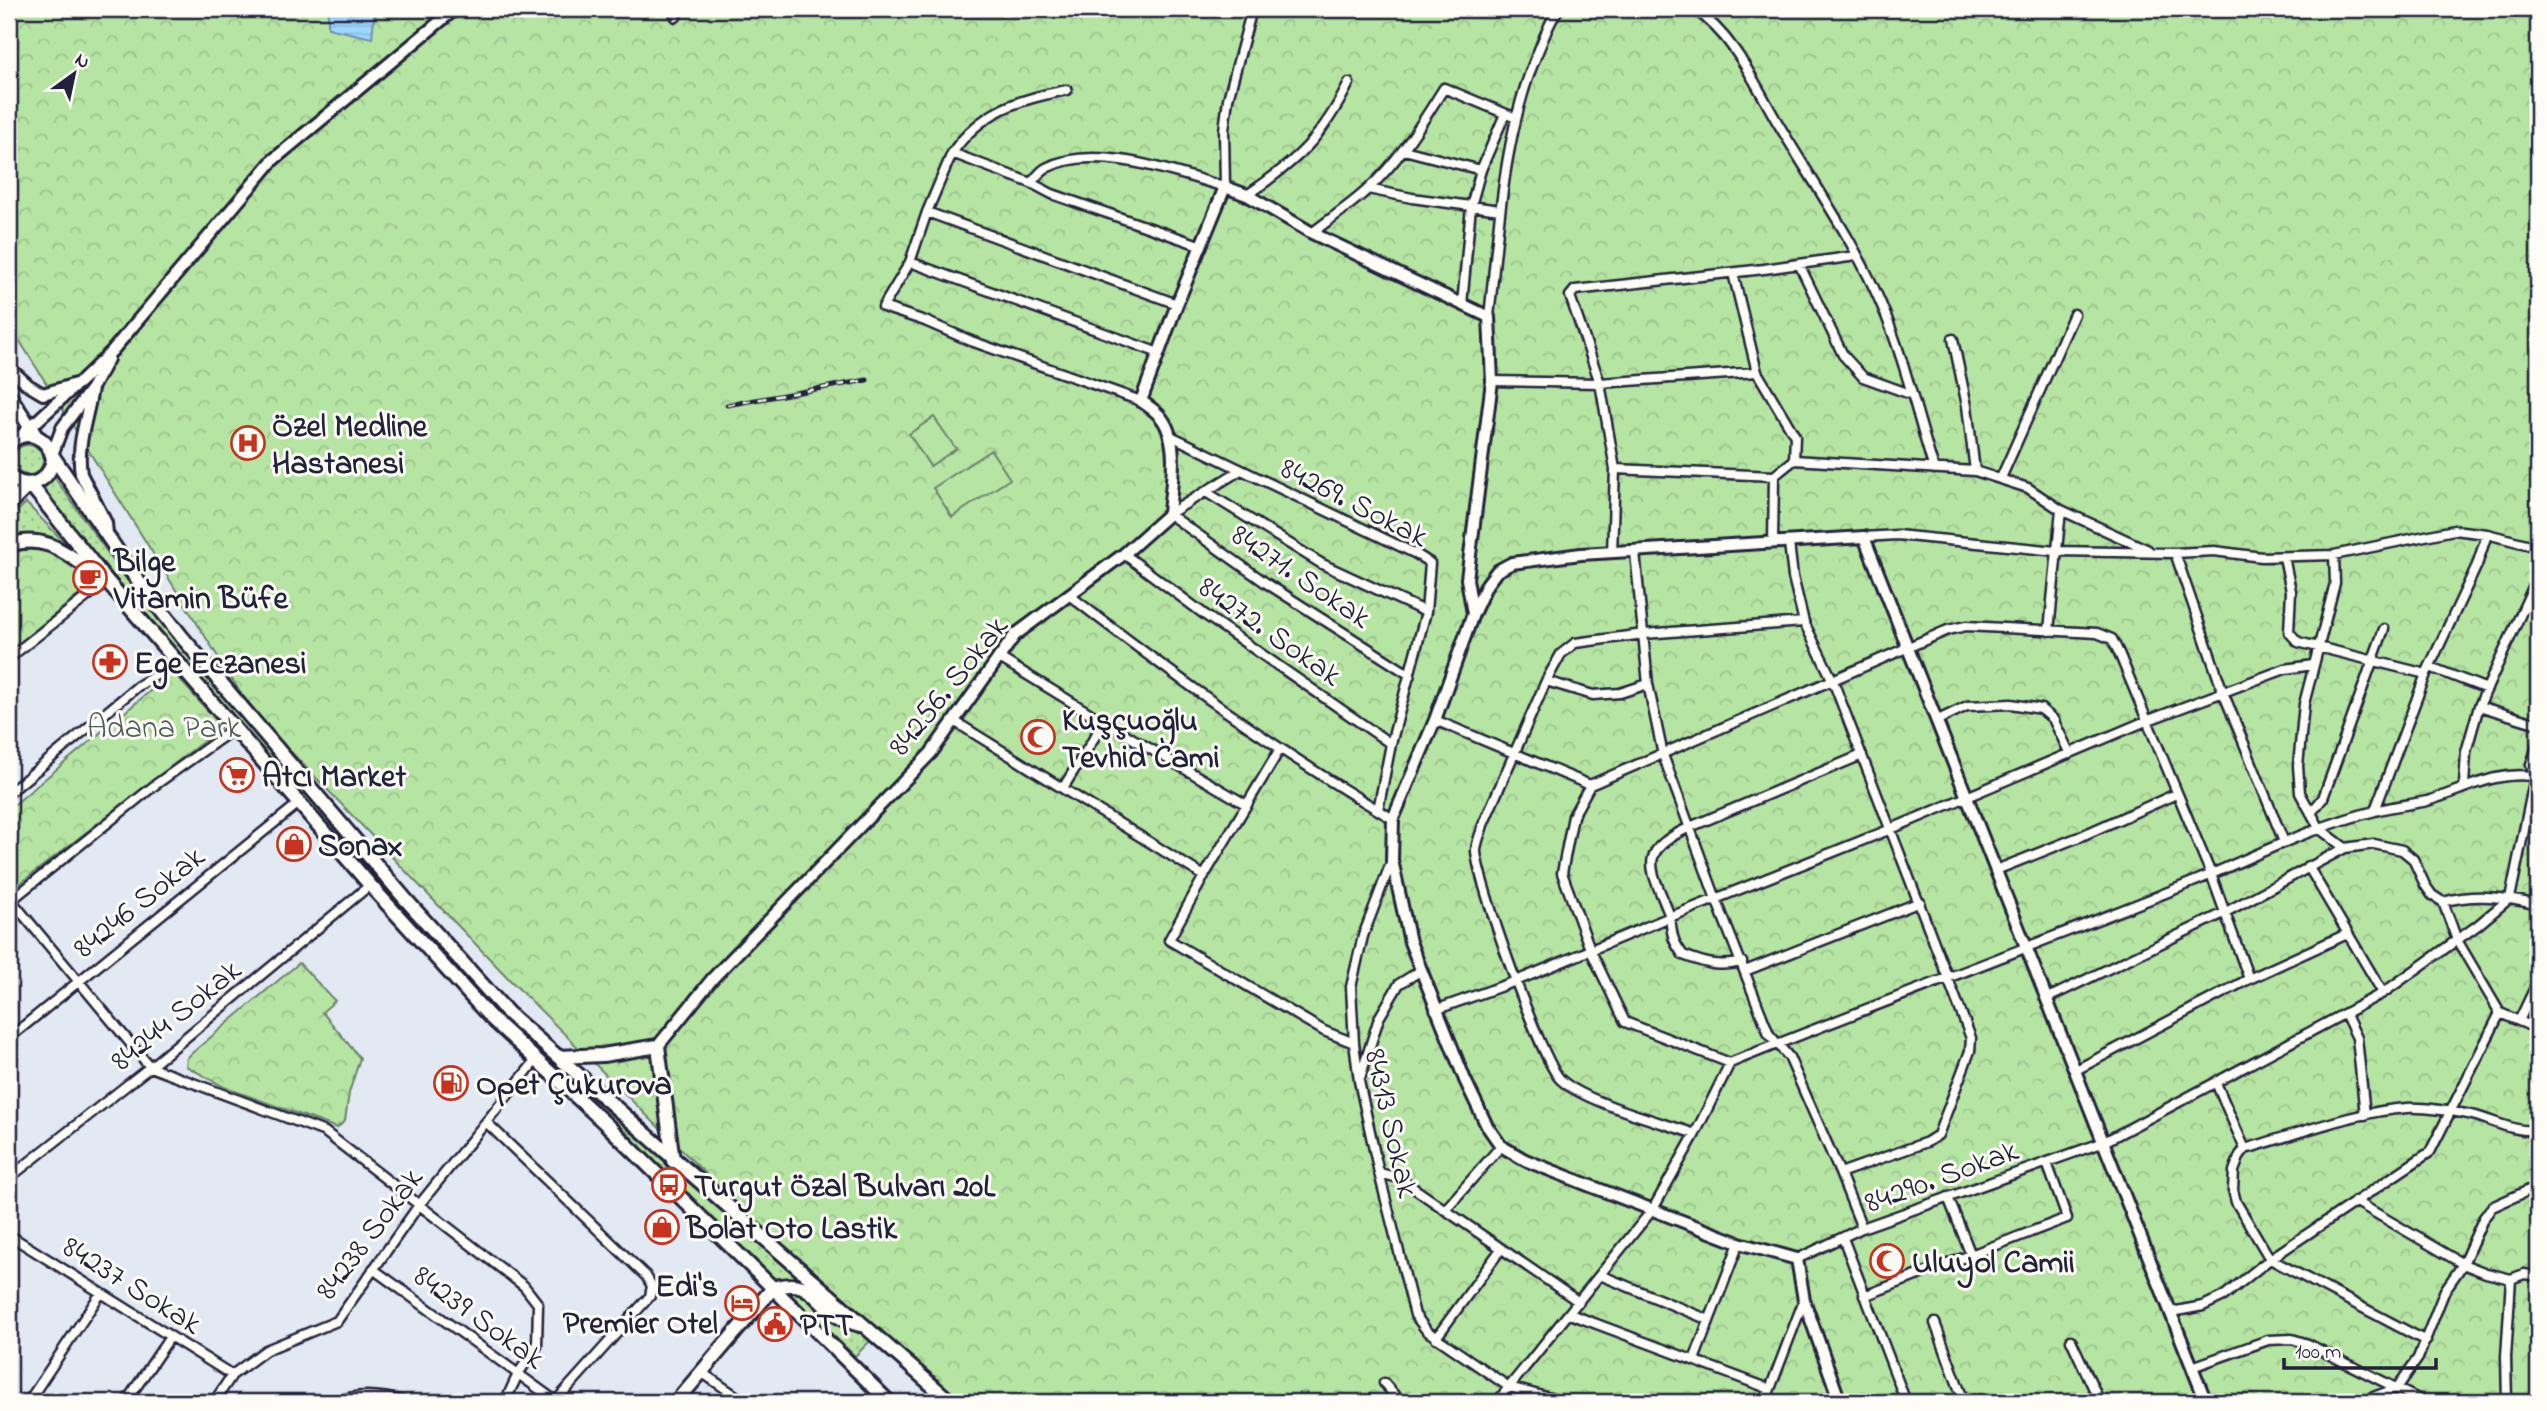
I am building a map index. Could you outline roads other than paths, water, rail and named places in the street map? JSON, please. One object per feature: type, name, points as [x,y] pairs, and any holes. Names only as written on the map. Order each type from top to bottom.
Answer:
[{"type":"main road","points":[[9,395],[30,433],[47,443],[52,455],[138,581],[182,637],[398,891],[508,1013],[673,1161],[951,1402]]},
{"type":"main road","points":[[9,444],[30,433]]},
{"type":"main road","points":[[9,476],[16,482],[30,484],[41,481],[52,467],[52,455]]},
{"type":"main road","points":[[9,505],[30,484]]},
{"type":"main road","points":[[30,484],[107,580],[299,803],[489,1016],[617,1135],[889,1402]]},
{"type":"main road","points":[[9,545],[37,541],[54,545],[107,580]]},
{"type":"main road","points":[[559,1057],[603,1055],[658,1046],[673,1161]]},
{"type":"main road","points":[[676,1402],[773,1288],[789,1283],[803,1286],[840,1318],[867,1328]]},
{"type":"street","points":[[30,433],[112,351],[273,160],[455,9]]},
{"type":"street","points":[[1141,401],[1177,304],[1226,187],[1224,130],[1228,99],[1252,9]]},
{"type":"street","points":[[1473,614],[1467,579],[1492,381],[1489,317],[1500,210],[1525,80],[1559,9]]},
{"type":"street","points":[[1694,9],[1749,68],[1769,108],[1856,256],[1882,307],[1934,469]]},
{"type":"street","points":[[1247,195],[1287,168],[1319,134],[1337,109],[1349,83]]},
{"type":"street","points":[[1312,233],[1368,189],[1404,150],[1444,89],[1516,118]]},
{"type":"street","points":[[1067,90],[1027,98],[990,115],[964,135],[952,153],[927,212],[910,262],[883,307],[1141,401],[1160,416],[1169,435],[1172,473],[1169,514]]},
{"type":"street","points":[[1462,304],[1471,206],[1481,170],[1505,114]]},
{"type":"street","points":[[1404,150],[1481,170]]},
{"type":"street","points":[[952,153],[1031,183],[1052,194],[1202,246]]},
{"type":"street","points":[[1031,183],[1044,169],[1067,160],[1101,158],[1166,170],[1226,187],[1247,195],[1312,233],[1489,317]]},
{"type":"street","points":[[1368,189],[1500,210]]},
{"type":"street","points":[[927,212],[1177,304]]},
{"type":"street","points":[[1612,553],[1615,469],[1600,383],[1570,296],[1575,290],[1733,273],[1856,256]]},
{"type":"street","points":[[910,262],[1159,353]]},
{"type":"street","points":[[1799,264],[1843,355],[1863,377],[1910,394]]},
{"type":"street","points":[[1733,273],[1757,372],[1795,436],[1794,460]]},
{"type":"street","points":[[2001,478],[2074,314]]},
{"type":"street","points":[[1953,339],[1967,406],[1975,471]]},
{"type":"street","points":[[52,455],[62,428],[92,388],[112,351]]},
{"type":"street","points":[[9,368],[43,394],[79,383]]},
{"type":"street","points":[[1492,381],[1600,383],[1757,372]]},
{"type":"street","points":[[92,388],[79,440],[79,466],[106,523],[107,534]]},
{"type":"street","name":"84269. Sokak","points":[[1169,435],[1430,563],[1426,612],[1391,744],[1378,810]]},
{"type":"street","points":[[1615,469],[1774,476],[1794,460],[1975,471],[2028,488],[2061,510],[2151,551]]},
{"type":"street","points":[[1169,514],[1239,471]]},
{"type":"street","points":[[1773,544],[1774,476]]},
{"type":"street","points":[[1206,492],[1322,564],[1426,612]]},
{"type":"street","points":[[2049,631],[2061,510]]},
{"type":"street","name":"84256. Sokak","points":[[658,1046],[713,978],[931,753],[1015,635],[1124,554],[1169,514]]},
{"type":"street","name":"84271. Sokak","points":[[1169,514],[1266,583],[1410,675]]},
{"type":"street","points":[[1840,1402],[1804,1300],[1797,1259],[1740,1243],[1525,1160],[1501,1146],[1487,1126],[1435,1010],[1410,942],[1392,860],[1393,819],[1435,720],[1473,614],[1487,584],[1497,571],[1512,563],[1581,554],[1897,535],[2056,551],[2214,551],[2284,557],[2334,555],[2454,530],[2487,534],[2538,547]]},
{"type":"street","points":[[2375,810],[2428,670],[2477,565],[2487,534]]},
{"type":"street","points":[[1864,537],[2206,1402]]},
{"type":"street","points":[[1789,543],[1793,576],[1804,622],[1833,681],[1949,977],[1969,1031],[1971,1044],[1941,1130],[1927,1142],[1840,1173]]},
{"type":"street","points":[[1635,551],[1648,684],[1663,755],[1769,1034],[1789,1057],[1862,1228]]},
{"type":"street","points":[[2175,553],[2223,692],[2284,842]]},
{"type":"street","name":"84272. Sokak","points":[[1124,554],[1208,617],[1391,744]]},
{"type":"street","points":[[2334,555],[2335,583],[2304,704],[2298,765],[2300,793],[2311,814],[2320,829],[2345,848]]},
{"type":"street","points":[[2284,557],[2291,591],[2289,632],[2298,642],[2428,670],[2487,689]]},
{"type":"street","points":[[2464,786],[2466,752],[2479,706],[2538,576]]},
{"type":"street","points":[[9,658],[107,580]]},
{"type":"street","points":[[1069,595],[1164,668],[1280,749],[1393,819]]},
{"type":"street","points":[[1695,1134],[1590,1097],[1562,1081],[1552,1069],[1516,981],[1484,888],[1476,849],[1483,825],[1546,681],[1561,654],[1575,643],[1644,634],[1804,622]]},
{"type":"street","points":[[1730,1063],[1625,1022],[1590,949],[1562,873],[1573,816],[1590,785],[1909,646],[1966,625],[2097,633],[2112,639],[2211,874],[2249,979]]},
{"type":"street","points":[[2311,814],[2323,798],[2384,629]]},
{"type":"street","points":[[998,657],[1247,805]]},
{"type":"street","points":[[9,793],[138,686],[178,662]]},
{"type":"street","points":[[1435,1010],[1516,981],[1891,829],[2146,721],[2285,669],[2313,665]]},
{"type":"street","points":[[1546,681],[1594,695],[1620,693],[1648,684]]},
{"type":"street","points":[[1938,720],[1967,706],[2011,704],[2041,709],[2053,719],[2070,754]]},
{"type":"street","points":[[2479,706],[2538,724]]},
{"type":"street","points":[[1435,720],[1590,785]]},
{"type":"street","points":[[954,721],[1204,876],[1280,749]]},
{"type":"street","points":[[1063,788],[1104,722]]},
{"type":"street","points":[[235,728],[155,785],[10,901],[150,1067],[326,1132],[524,1286],[538,1304],[537,1346],[518,1374],[505,1402]]},
{"type":"street","points":[[2510,898],[2536,777],[2531,764],[2538,744]]},
{"type":"street","points":[[1742,962],[1727,966],[1710,965],[1683,955],[1673,938],[1670,917],[1657,888],[1651,864],[1657,847],[1667,838],[1690,827],[1862,755]]},
{"type":"street","points":[[1497,1402],[1653,1209],[1695,1134],[1730,1063],[2320,829],[2375,810],[2412,805],[2443,796],[2464,786],[2510,774],[2536,777]]},
{"type":"street","points":[[1997,870],[2176,794]]},
{"type":"street","name":"84246 Sokak","points":[[9,1038],[299,803]]},
{"type":"street","points":[[2048,998],[2224,913],[2345,848],[2374,844],[2402,850],[2413,859],[2425,885],[2432,895],[2442,902],[2457,940],[2500,1013],[2538,1029]]},
{"type":"street","points":[[1354,1043],[1351,987],[1363,936],[1392,860]]},
{"type":"street","points":[[2308,866],[2383,993]]},
{"type":"street","name":"84313 Sokak","points":[[1204,876],[1169,940],[1324,1031],[1354,1043],[1379,1173],[1411,1306],[1420,1323],[1436,1338],[1509,1387],[1565,1402]]},
{"type":"street","name":"84244 Sokak","points":[[9,1178],[150,1067],[370,885]]},
{"type":"street","points":[[2442,902],[2464,896],[2510,898],[2538,905]]},
{"type":"street","name":"84290. Sokak","points":[[1797,1259],[1862,1228],[2104,1142],[2383,993],[2510,898]]},
{"type":"street","points":[[1745,971],[1920,902]]},
{"type":"street","points":[[2076,1070],[2249,979],[2347,934]]},
{"type":"street","points":[[1359,1080],[1379,1018],[1399,984],[1420,971]]},
{"type":"street","points":[[2519,1021],[2538,981]]},
{"type":"street","points":[[2171,1312],[2203,1306],[2224,1296],[2270,1259],[2430,1152],[2500,1013]]},
{"type":"street","points":[[2346,1015],[2357,1038],[2365,1115]]},
{"type":"street","name":"84238 Sokak","points":[[214,1402],[232,1375],[266,1350],[337,1321],[419,1205],[536,1060]]},
{"type":"street","points":[[2216,1083],[2245,1149]]},
{"type":"street","points":[[2426,1341],[2270,1259],[2236,1202],[2233,1190],[2234,1171],[2240,1155],[2245,1149],[2365,1115],[2408,1108],[2473,1115],[2499,1124],[2530,1131],[2538,1130]]},
{"type":"street","points":[[486,1122],[646,1276],[652,1286],[650,1296],[557,1402]]},
{"type":"street","points":[[1445,1210],[1501,1146]]},
{"type":"street","points":[[1864,1296],[2067,1218],[2047,1163]]},
{"type":"street","points":[[1379,1173],[1399,1178],[1579,1303]]},
{"type":"street","points":[[2360,1402],[2397,1388],[2426,1341],[2445,1290],[2463,1264],[2491,1207],[2538,1186]]},
{"type":"street","points":[[1948,1197],[1971,1255]]},
{"type":"street","points":[[2355,1201],[2463,1264],[2511,1279],[2524,1274],[2538,1276]]},
{"type":"street","name":"84237 Sokak","points":[[9,1235],[232,1375]]},
{"type":"street","points":[[1843,1238],[1906,1402]]},
{"type":"street","points":[[1694,1360],[1740,1243]]},
{"type":"street","points":[[1436,1338],[1501,1249]]},
{"type":"street","name":"84239 Sokak","points":[[373,1269],[557,1402]]},
{"type":"street","points":[[1600,1275],[1709,1320]]},
{"type":"street","points":[[2507,1402],[2506,1357],[2511,1279]]},
{"type":"street","points":[[28,1402],[101,1293]]},
{"type":"street","points":[[1765,1402],[1804,1300]]},
{"type":"street","points":[[1570,1314],[1770,1389]]},
{"type":"street","points":[[1934,1323],[1964,1402]]},
{"type":"street","points":[[125,1402],[170,1337]]},
{"type":"street","points":[[2192,1367],[2268,1340],[2292,1339],[2308,1344],[2424,1402]]},
{"type":"street","points":[[2071,1340],[2100,1402]]},
{"type":"street","points":[[701,1372],[746,1402]]},
{"type":"street","points":[[1384,1383],[1400,1402]]},
{"type":"street","points":[[337,1402],[344,1398],[384,1396],[405,1402]]},
{"type":"water","points":[[328,9],[347,9],[349,14],[361,13],[361,9],[383,9],[374,17],[372,38],[328,28]]},
{"type":"railway","points":[[727,405],[867,380]]},
{"type":"place","name":"Özel Medline Hastanesi","points":[[248,443]]},
{"type":"place","name":"Bilge Vitamin Büfe","points":[[90,578]]},
{"type":"place","name":"Ege Eczanesi","points":[[110,662]]},
{"type":"place","name":"Kuşçuoğlu Tevhid Cami","points":[[1038,737]]},
{"type":"place","name":"Atcı Market","points":[[237,775]]},
{"type":"place","name":"Sonax","points":[[294,844]]},
{"type":"place","name":"Opet Çukurova","points":[[451,1083]]},
{"type":"place","name":"Turgut Özal Bulvarı 20L","points":[[669,1185]]},
{"type":"place","name":"Bolat Oto Lastik","points":[[662,1227]]},
{"type":"place","name":"Uluyol Camii","points":[[1887,1261]]},
{"type":"place","name":"Edi's Premier Otel","points":[[742,1303]]},
{"type":"place","name":"PTT","points":[[775,1324]]},
{"type":"park label","name":"Adana Park","points":[[164,726]]}]
